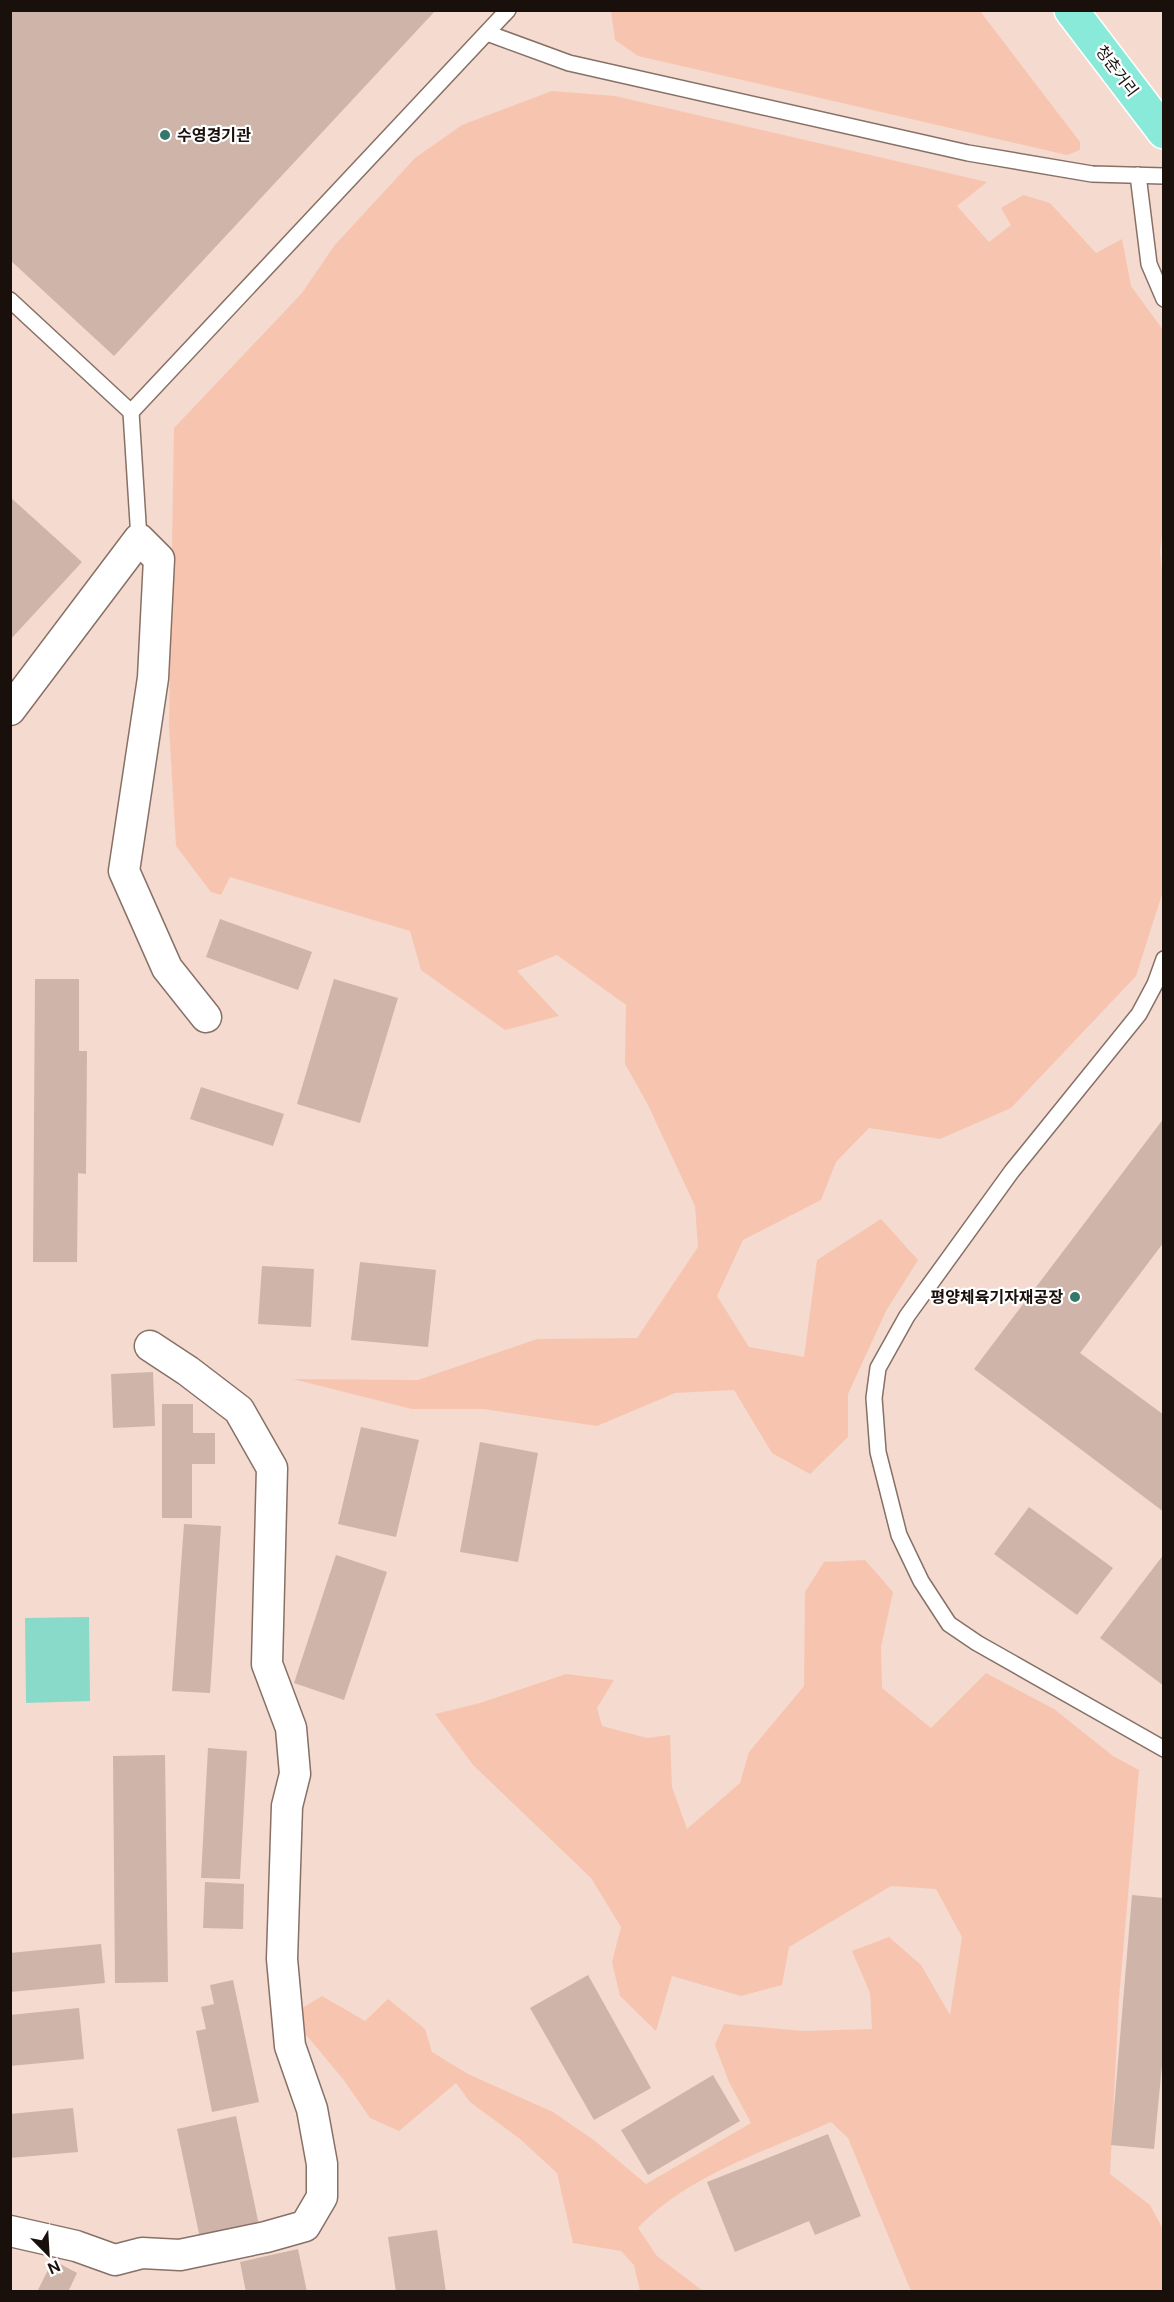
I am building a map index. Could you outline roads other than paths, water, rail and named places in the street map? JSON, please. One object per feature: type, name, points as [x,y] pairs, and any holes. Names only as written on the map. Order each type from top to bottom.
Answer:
[{"type":"main road","name":"청춘거리","points":[[1071,10],[1164,132]]},
{"type":"street","points":[[10,710],[139,539],[159,559],[158,583],[153,678],[124,871],[168,968],[206,1017]]},
{"type":"street","points":[[10,2231],[76,2246],[116,2260],[142,2253],[180,2255],[266,2237],[305,2226],[322,2197],[322,2164],[312,2109],[290,2046],[282,1959],[287,1806],[296,1774],[291,1728],[267,1664],[272,1468],[239,1410],[188,1371],[150,1346]]},
{"type":"lane","points":[[131,412],[508,10]]},
{"type":"lane","points":[[487,33],[569,63],[968,153],[1092,174],[1164,176]]},
{"type":"lane","points":[[1138,175],[1149,264],[1164,299]]},
{"type":"lane","points":[[10,300],[131,412],[139,539]]},
{"type":"lane","points":[[1164,959],[1155,984],[1139,1014],[1012,1171],[907,1316],[878,1368],[874,1398],[878,1452],[899,1535],[921,1581],[949,1624],[977,1643],[1164,1749]]},
{"type":"water","points":[[89,1617],[90,1701],[26,1703],[25,1618]]},
{"type":"place","name":"수영경기관","points":[[165,135]]},
{"type":"place","name":"평양체육기자재공장","points":[[1075,1297]]}]
